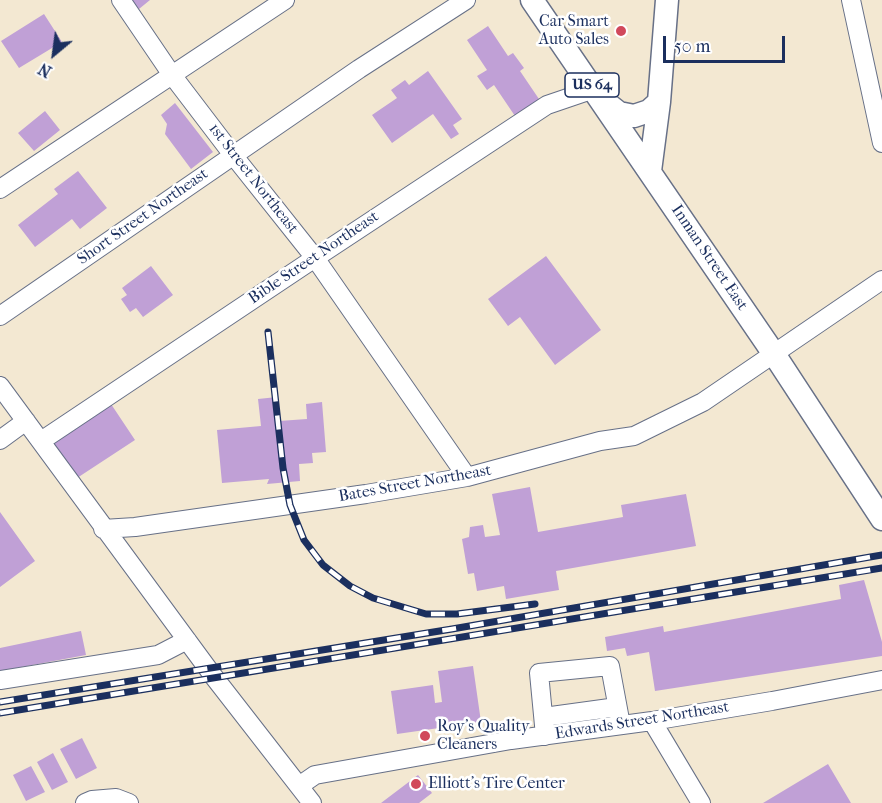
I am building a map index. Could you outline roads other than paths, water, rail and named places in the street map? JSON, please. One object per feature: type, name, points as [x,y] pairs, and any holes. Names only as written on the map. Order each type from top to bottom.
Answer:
[{"type":"main road","name":"Inman Street East","points":[[532,0],[774,354],[882,519]]},
{"type":"main road","points":[[650,171],[668,0]]},
{"type":"main road","points":[[597,93],[619,113],[634,116],[649,111],[658,102]]},
{"type":"street","name":"1st Street Northeast","points":[[121,0],[172,75],[315,258],[467,477]]},
{"type":"street","points":[[0,189],[285,0]]},
{"type":"street","name":"Short Street Northeast","points":[[0,316],[359,69],[466,0]]},
{"type":"street","points":[[851,0],[882,143]]},
{"type":"street","name":"Bible Street Northeast","points":[[41,441],[547,105],[597,93]]},
{"type":"street","name":"Bates Street Northeast","points":[[103,529],[135,527],[333,499],[467,477],[600,441],[634,435],[703,402],[882,280]]},
{"type":"street","points":[[0,386],[103,529],[312,803]]},
{"type":"street","points":[[0,440],[26,421]]},
{"type":"street","points":[[0,680],[158,655],[187,640]]},
{"type":"street","points":[[545,736],[539,673],[609,666],[621,725]]},
{"type":"street","name":"Edwards Street Northeast","points":[[299,786],[315,775],[545,736],[652,721],[882,680]]},
{"type":"street","points":[[544,717],[617,706]]},
{"type":"street","points":[[652,721],[701,803]]},
{"type":"street","points":[[85,803],[92,800],[116,798],[129,803]]},
{"type":"railway","points":[[268,332],[283,468],[290,505],[304,540],[323,565],[350,586],[373,598],[426,614],[457,614],[535,604]]},
{"type":"railway","points":[[0,702],[452,629],[882,555]]},
{"type":"railway","points":[[0,713],[882,568]]},
{"type":"place","name":"Car Smart Auto Sales","points":[[621,31]]},
{"type":"place","name":"Roy's Quality Cleaners","points":[[425,736]]},
{"type":"place","name":"Elliott's Tire Center","points":[[416,784]]}]
